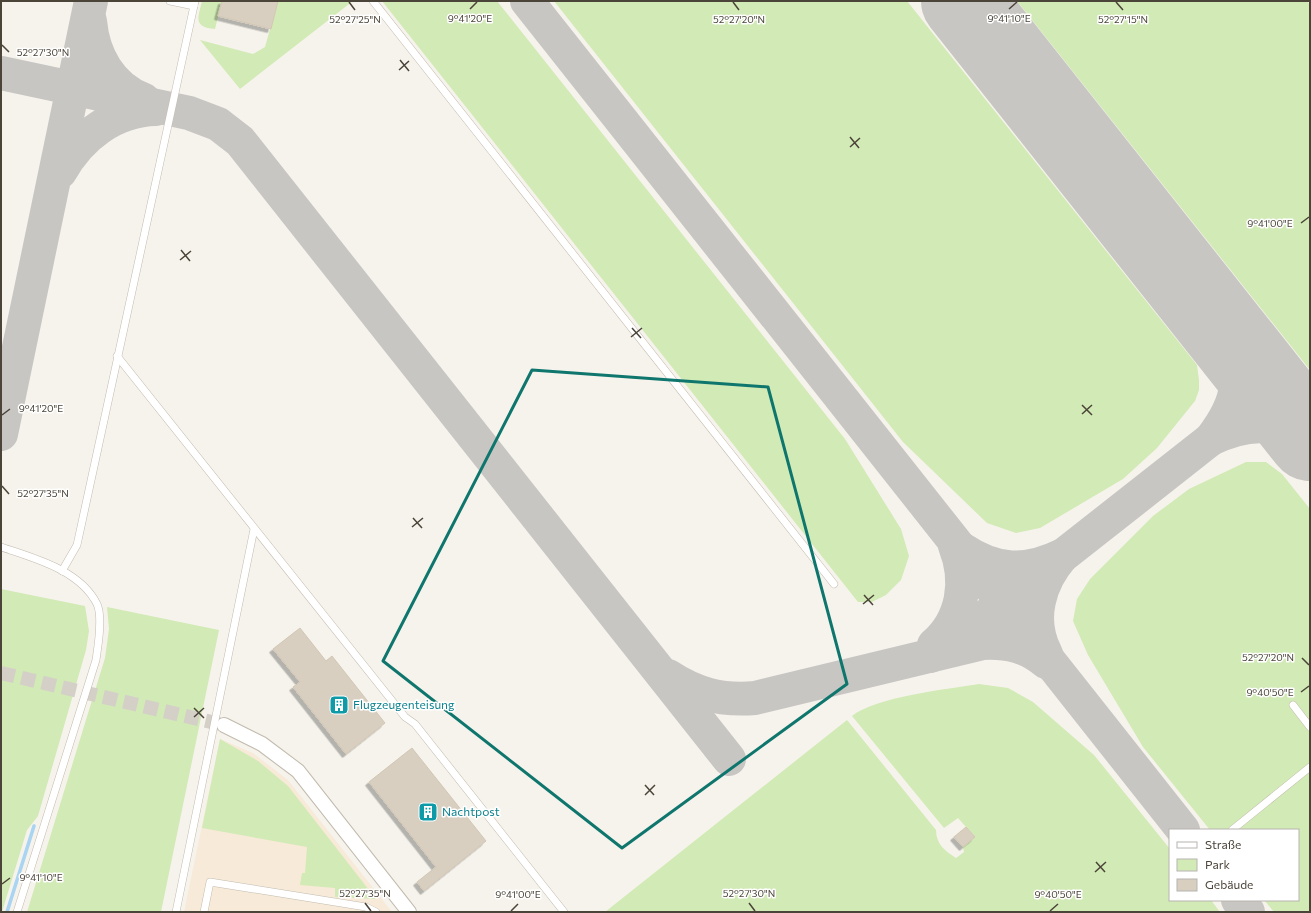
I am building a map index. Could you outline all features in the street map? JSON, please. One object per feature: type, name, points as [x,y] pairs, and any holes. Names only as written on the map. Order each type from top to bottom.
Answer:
[{"type":"street","points":[[224,725],[262,744],[298,771],[410,912]]},
{"type":"lane","points":[[62,571],[77,545],[195,4],[170,1]]},
{"type":"lane","points":[[373,1],[834,584]]},
{"type":"lane","points":[[117,356],[405,717],[415,724],[564,912]]},
{"type":"lane","points":[[176,912],[254,529]]},
{"type":"lane","points":[[1,547],[34,558],[62,571],[80,584],[97,606],[100,636],[96,660],[17,912]]},
{"type":"lane","points":[[1292,705],[1310,727]]},
{"type":"lane","points":[[1233,829],[1310,767]]},
{"type":"lane","points":[[204,912],[210,882],[366,907],[376,912]]},
{"type":"highlighted area","points":[[532,370],[768,387],[847,684],[622,848],[383,661]]},
{"type":"shaded area","points":[[220,739],[253,753],[288,780],[392,912],[184,912]]},
{"type":"green space","points":[[202,1],[222,1],[215,29],[208,28],[200,24],[199,17]]},
{"type":"green space","points":[[278,1],[353,1],[240,89],[200,40],[253,54],[265,47]]},
{"type":"green space","points":[[382,1],[497,1],[845,439],[901,529],[909,556],[901,580],[886,595],[872,602],[858,602]]},
{"type":"green space","points":[[554,1],[907,1],[1197,365],[1199,390],[1195,401],[1157,448],[1123,479],[1040,528],[1016,533],[987,523],[903,442]]},
{"type":"green space","points":[[1017,1],[1307,1],[1310,5],[1310,370]]},
{"type":"green space","points":[[1246,462],[1266,462],[1282,474],[1310,509],[1310,912],[1274,912],[1265,901],[1299,901],[1299,829],[1209,829],[1143,747],[1088,655],[1073,621],[1077,599],[1090,579],[1153,516],[1189,489]]},
{"type":"green space","points":[[1,589],[85,606],[89,631],[86,650],[38,816],[27,830],[2,912]]},
{"type":"green space","points":[[107,607],[219,630],[161,912],[27,912],[105,658],[109,629]]},
{"type":"green space","points":[[979,684],[1008,688],[1033,702],[1094,755],[1169,848],[1169,901],[1212,901],[1220,912],[605,912],[847,720],[936,830],[936,835],[942,847],[956,858],[964,852],[963,847],[975,837],[958,818],[944,828],[852,716],[863,709],[877,704],[931,691]]},
{"type":"green space","points":[[220,739],[258,761],[288,786],[376,899],[335,897],[335,888],[300,885],[302,873],[305,873],[307,847],[202,828]]},
{"type":"building","points":[[222,1],[278,1],[271,29],[218,16]]},
{"type":"building","name":"Flugzeugenteisung","points":[[300,628],[326,661],[332,656],[385,723],[346,754],[293,687],[300,682],[273,649]]},
{"type":"building","name":"Nachtpost","points":[[412,748],[486,841],[424,891],[417,882],[436,867],[369,782]]},
{"type":"building","points":[[966,827],[975,837],[963,847],[954,837]]},
{"type":"waterway","points":[[7,912],[34,826]]},
{"type":"taxiway","points":[[1,434],[91,1]]},
{"type":"taxiway","points":[[527,1],[1182,829]]},
{"type":"taxiway","points":[[90,21],[95,46],[99,58],[105,68],[122,87],[144,100]]},
{"type":"taxiway","points":[[1,73],[189,113],[218,124],[240,141],[729,759]]},
{"type":"taxiway","points":[[60,172],[78,147],[100,127],[126,114],[156,109]]},
{"type":"taxiway","points":[[930,656],[943,649],[967,631],[1211,439],[1222,424],[1229,410],[1234,397],[1236,384],[1236,371],[1233,357],[1220,325]]},
{"type":"taxiway","points":[[1211,439],[1237,429],[1262,426],[1286,431],[1310,445]]},
{"type":"taxiway","points":[[934,645],[944,635],[951,624],[961,599],[962,573],[955,546]]},
{"type":"taxiway","points":[[962,549],[987,562],[999,566],[1011,567],[1036,565],[1063,555],[1048,577],[1042,589],[1039,602],[1037,615],[1038,628],[1046,654]]},
{"type":"taxiway","points":[[668,676],[699,692],[720,697],[743,699],[755,698],[983,643],[1001,643],[1017,646],[1032,652],[1046,662]]},
{"type":"taxiway","points":[[1239,901],[1248,912]]},
{"type":"runway","points":[[963,1],[1310,439]]},
{"type":"tunnel","points":[[1,673],[224,725]]},
{"type":"place","name":"Flugzeugenteisung","points":[[339,705]]},
{"type":"place","name":"Nachtpost","points":[[428,812]]}]
